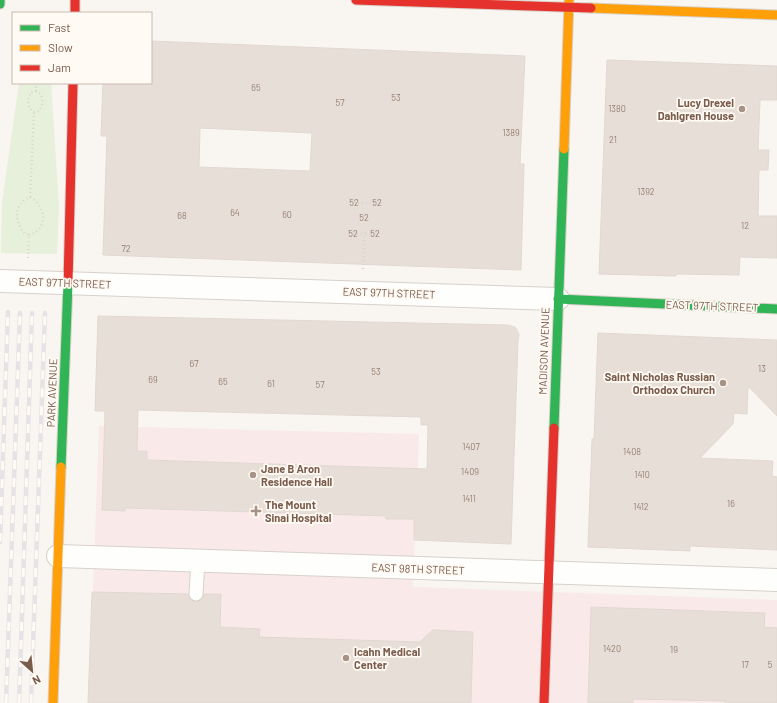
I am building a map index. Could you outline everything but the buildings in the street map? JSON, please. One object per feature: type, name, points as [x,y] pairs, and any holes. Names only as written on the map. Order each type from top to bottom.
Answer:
[{"type":"main road","points":[[75,0],[75,12]]},
{"type":"main road","points":[[356,0],[569,4],[777,15]]},
{"type":"main road","name":"MADISON AVENUE","points":[[544,703],[569,4]]},
{"type":"main road","name":"PARK AVENUE","points":[[53,703],[73,84]]},
{"type":"main road","name":"EAST 97TH STREET","points":[[558,299],[777,309]]},
{"type":"street","name":"EAST 97TH STREET","points":[[0,281],[558,299]]},
{"type":"street","name":"EAST 98TH STREET","points":[[58,556],[777,580]]},
{"type":"lane","points":[[196,594],[198,561]]},
{"type":"path","points":[[36,84],[36,91]]},
{"type":"path","points":[[34,112],[39,111],[42,107],[42,96],[40,92],[36,91]]},
{"type":"path","points":[[34,112],[29,108],[28,101],[32,92],[36,91]]},
{"type":"path","points":[[30,197],[34,112]]},
{"type":"path","points":[[29,235],[39,229],[43,219],[40,205],[30,197]]},
{"type":"path","points":[[29,235],[25,234],[20,226],[17,213],[18,208],[23,201],[30,197]]},
{"type":"path","points":[[354,203],[377,204]]},
{"type":"path","points":[[363,269],[364,230]]},
{"type":"path","points":[[353,234],[375,234]]},
{"type":"path","points":[[28,258],[29,235]]},
{"type":"shaded area","name":"The Mount Sinai Hospital","points":[[99,426],[419,434],[413,587],[777,600],[777,703],[89,703]]},
{"type":"green space","points":[[19,84],[51,84],[59,205],[57,254],[1,253],[2,203]]},
{"type":"railway","points":[[0,542],[8,312]]},
{"type":"railway","points":[[6,703],[20,313]]},
{"type":"railway","points":[[19,703],[32,313]]},
{"type":"railway","points":[[31,703],[45,313]]},
{"type":"traffic: fast","points":[[554,428],[564,149]]},
{"type":"traffic: fast","points":[[61,467],[68,283]]},
{"type":"traffic: fast","points":[[558,299],[777,309]]},
{"type":"traffic: slow","points":[[564,149],[569,0]]},
{"type":"traffic: slow","points":[[591,8],[777,15]]},
{"type":"traffic: slow","points":[[53,703],[61,467]]},
{"type":"traffic: jam","points":[[75,0],[75,12]]},
{"type":"traffic: jam","points":[[356,0],[591,8]]},
{"type":"traffic: jam","points":[[68,283],[73,84]]},
{"type":"traffic: jam","points":[[544,703],[554,428]]},
{"type":"place","name":"Lucy Drexel Dahlgren House","points":[[742,109]]},
{"type":"place","name":"Saint Nicholas Russian Orthodox Church","points":[[723,383]]},
{"type":"place","name":"Jane B Aron Residence Hall","points":[[253,475]]},
{"type":"place","name":"The Mount Sinai Hospital","points":[[256,511]]},
{"type":"place","name":"Icahn Medical Center","points":[[346,658]]}]
